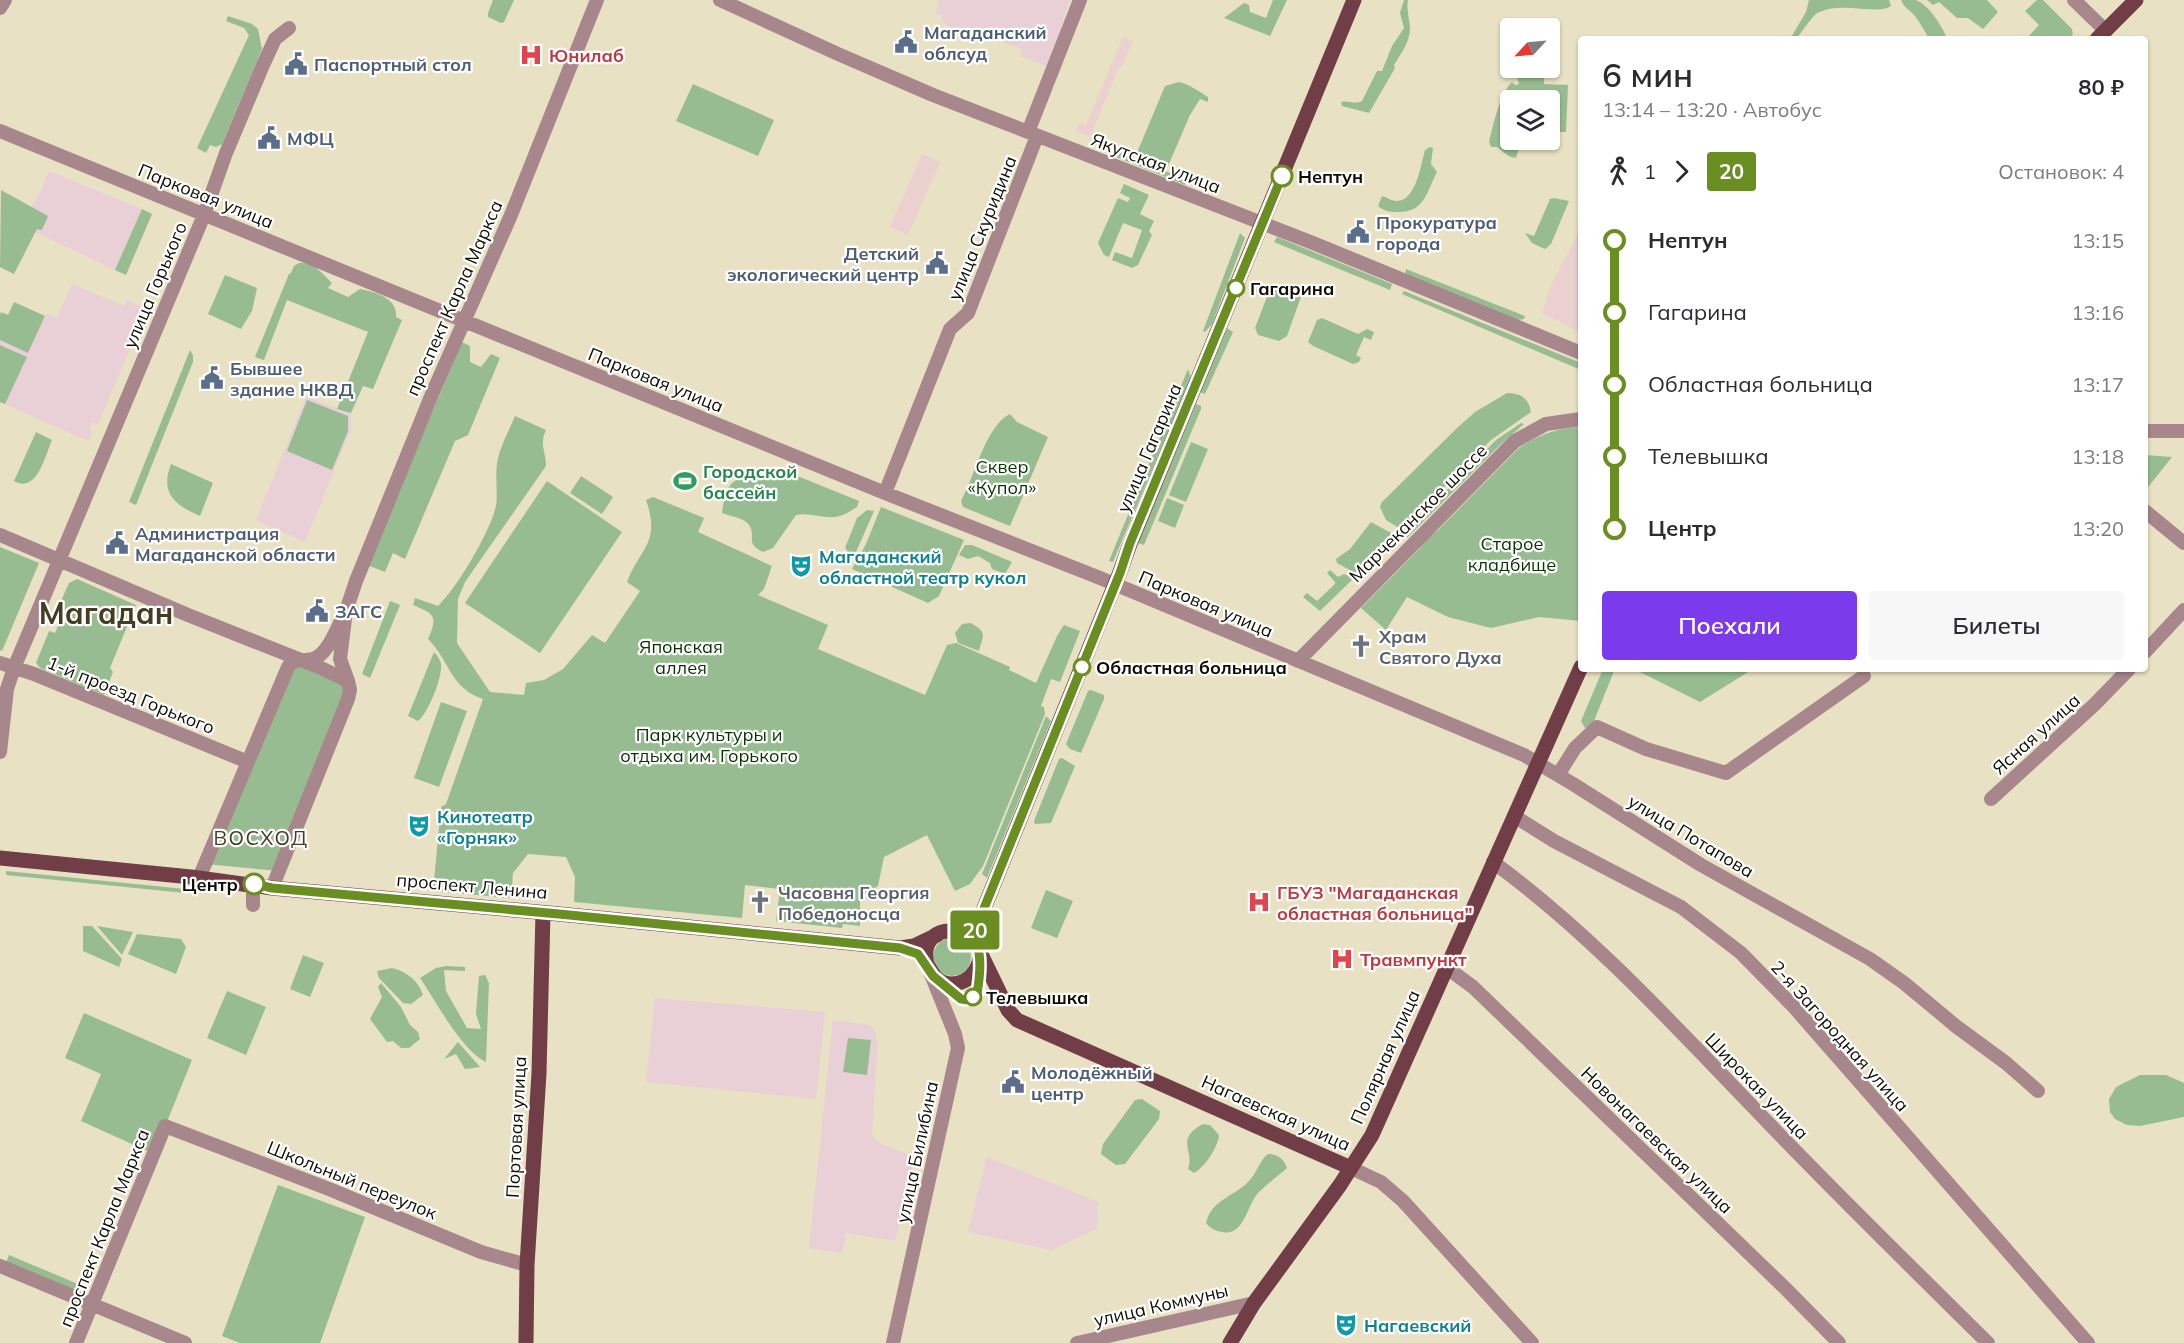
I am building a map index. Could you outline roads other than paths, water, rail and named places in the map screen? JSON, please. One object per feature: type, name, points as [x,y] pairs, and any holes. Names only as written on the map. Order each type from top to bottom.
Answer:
[{"type":"main road","name":"улица Гагарина","points":[[976,945],[974,933],[982,912],[1130,543],[1354,0]]},
{"type":"main road","points":[[2102,35],[2136,0]]},
{"type":"main road","name":"Полярная улица","points":[[1230,1343],[1254,1303],[1368,1142],[1579,672]]},
{"type":"main road","name":"проспект Ленина","points":[[0,858],[254,884],[272,888],[900,948],[914,946],[941,933]]},
{"type":"main road","points":[[928,969],[927,950],[932,940],[982,912]]},
{"type":"main road","name":"Портовая улица","points":[[526,1343],[527,1265],[537,1114],[543,913]]},
{"type":"main road","points":[[941,933],[961,932],[976,945],[978,966],[964,981]]},
{"type":"main road","name":"Нагаевская улица","points":[[976,945],[1010,1013],[1017,1020],[1351,1168]]},
{"type":"main road","points":[[900,948],[918,954],[928,969],[942,982],[953,984],[964,981],[984,981],[998,991]]},
{"type":"street","points":[[0,8],[5,0]]},
{"type":"street","name":"проспект Карла Маркса","points":[[272,888],[345,708],[350,690],[340,659],[346,611],[356,581],[432,394],[511,215],[597,0]]},
{"type":"street","name":"Якутская улица","points":[[720,0],[885,75],[1262,223],[1578,352]]},
{"type":"street","name":"улица Скуридина","points":[[885,494],[950,329],[968,313],[1080,0]]},
{"type":"street","points":[[2074,0],[2102,35]]},
{"type":"street","name":"улица Горького","points":[[0,752],[7,689],[14,668],[204,215],[226,153],[263,65],[275,39],[289,28]]},
{"type":"street","name":"Парковая улица","points":[[0,131],[1298,661]]},
{"type":"street","name":"Марчеканское шоссе","points":[[1298,661],[1515,441],[1546,424],[1578,419]]},
{"type":"street","points":[[2148,431],[2184,431]]},
{"type":"street","points":[[2148,513],[2184,543]]},
{"type":"street","points":[[0,535],[188,615],[344,677],[348,681]]},
{"type":"street","points":[[2148,649],[2184,609]]},
{"type":"street","name":"проспект Карла Маркса","points":[[199,878],[288,667],[299,659],[312,660],[320,655],[346,611]]},
{"type":"street","name":"улица Потапова","points":[[1298,661],[1538,762],[1683,855],[1870,959],[1904,983],[1957,1028],[2006,1063],[2038,1091]]},
{"type":"street","name":"1-й проезд Горького","points":[[0,663],[248,762]]},
{"type":"street","name":"Ясная улица","points":[[1991,799],[2095,704],[2126,672]]},
{"type":"street","points":[[1558,775],[1575,748],[1597,727],[1646,749],[1726,773],[1864,676]]},
{"type":"street","name":"2-я Загородная улица","points":[[1514,816],[1554,841],[1682,907],[1741,953],[1793,1006],[2088,1343]]},
{"type":"street","name":"Широкая улица","points":[[1493,862],[1530,889],[1656,1005],[1851,1210],[1988,1343]]},
{"type":"street","points":[[253,904],[254,884]]},
{"type":"street","name":"улица Билибина","points":[[893,1343],[957,1053],[957,1039],[928,969]]},
{"type":"street","name":"Новонагаевская улица","points":[[1446,970],[1473,987],[1839,1343]]},
{"type":"street","points":[[948,1015],[946,1006],[951,991],[964,981]]},
{"type":"street","name":"проспект Карла Маркса","points":[[76,1343],[165,1126]]},
{"type":"street","name":"Школьный переулок","points":[[165,1126],[329,1189],[481,1252],[527,1265]]},
{"type":"street","name":"Нагаевская улица","points":[[1351,1168],[1381,1182],[1403,1201],[1532,1343]]},
{"type":"street","points":[[0,1266],[92,1304],[160,1338],[185,1343]]},
{"type":"street","name":"улица Коммуны","points":[[1077,1343],[1254,1303]]},
{"type":"place","name":"Магаданский облсуд","points":[[906,42]]},
{"type":"place","name":"Юнилаб","points":[[531,55]]},
{"type":"place","name":"Паспортный стол","points":[[296,64]]},
{"type":"place","name":"МФЦ","points":[[269,138]]},
{"type":"place","name":"Нептун","points":[[1282,176]]},
{"type":"place","name":"Прокуратура города","points":[[1358,232]]},
{"type":"place","name":"Детский экологический центр","points":[[937,263]]},
{"type":"place","name":"Гагарина","points":[[1236,288]]},
{"type":"place","name":"Бывшее здание НКВД","points":[[212,378]]},
{"type":"place","name":"Городской бассейн","points":[[685,481]]},
{"type":"place","name":"Администрация Магаданской области","points":[[117,543]]},
{"type":"place","name":"Магаданский областной театр кукол","points":[[801,566]]},
{"type":"place","name":"ЗАГС","points":[[317,611]]},
{"type":"place","name":"Храм Святого Духа","points":[[1361,646]]},
{"type":"place","name":"Областная больница","points":[[1082,667]]},
{"type":"place","name":"Кинотеатр «Горняк»","points":[[419,826]]},
{"type":"place","name":"Центр","points":[[254,884]]},
{"type":"place","name":"Часовня Георгия Победоносца","points":[[760,902]]},
{"type":"place","name":"ГБУЗ \"Магаданская областная больница\"","points":[[1259,902]]},
{"type":"place","name":"Травмпункт","points":[[1342,959]]},
{"type":"place","name":"Телевышка","points":[[973,997]]},
{"type":"place","name":"Молодёжный центр","points":[[1013,1082]]},
{"type":"place","name":"Нагаевский","points":[[1346,1325]]},
{"type":"district","name":"Магадан","points":[[106,613]]},
{"type":"district","name":"ВОСХОД","points":[[261,837]]},
{"type":"park label","name":"Сквер «Купол»","points":[[1002,476]]},
{"type":"park label","name":"Старое кладбище","points":[[1512,553]]},
{"type":"park label","name":"Японская аллея","points":[[681,656]]},
{"type":"park label","name":"Парк культуры и отдыха им. Горького","points":[[709,744]]}]
